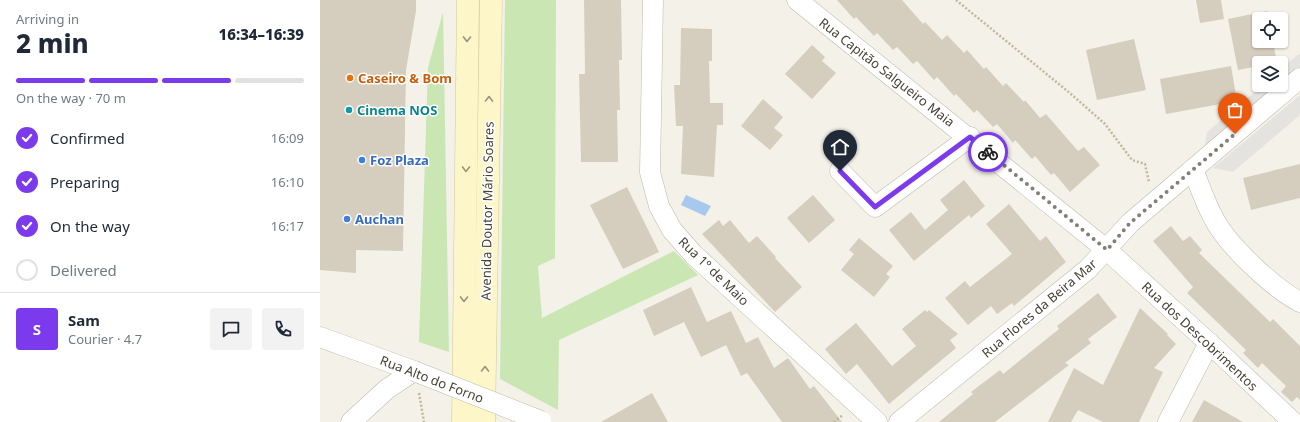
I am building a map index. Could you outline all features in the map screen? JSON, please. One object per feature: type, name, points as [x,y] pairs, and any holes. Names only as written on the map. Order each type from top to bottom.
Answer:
[{"type":"main road","name":"Avenida Doutor Mário Soares","points":[[463,422],[468,0]]},
{"type":"main road","name":"Avenida Doutor Mário Soares","points":[[484,422],[491,0]]},
{"type":"street","name":"Rua 1º de Maio","points":[[652,0],[650,172],[659,206],[672,230],[694,255],[877,422]]},
{"type":"street","name":"Rua Capitão Salgueiro Maia","points":[[806,3],[1107,250]]},
{"type":"street","name":"Rua Flores da Beira Mar","points":[[899,422],[1088,269],[1107,250],[1130,223],[1300,78]]},
{"type":"street","points":[[840,171],[875,207],[970,137]]},
{"type":"street","points":[[1192,169],[1213,218],[1234,248],[1287,295],[1300,302]]},
{"type":"street","name":"Rua dos Descobrimentos","points":[[1107,250],[1209,342],[1292,422]]},
{"type":"street","name":"Rua Alto do Forno","points":[[320,337],[414,371],[542,422]]},
{"type":"street","points":[[1168,422],[1209,342]]},
{"type":"street","points":[[351,422],[387,389],[414,371]]},
{"type":"path","points":[[956,0],[1071,94],[1105,124],[1132,160],[1146,164],[1151,192],[1158,199]]},
{"type":"path","points":[[414,371],[424,422]]},
{"type":"green space","points":[[505,0],[556,0],[555,258],[538,266],[542,318],[674,251],[698,275],[559,340],[558,410],[500,379]]},
{"type":"green space","points":[[443,12],[449,352],[419,342],[428,68]]},
{"type":"shaded area","points":[[1300,53],[1300,78],[1288,88],[1288,63]]},
{"type":"shaded area","points":[[1255,92],[1283,92],[1202,161],[1207,132]]},
{"type":"shaded area","points":[[1300,95],[1300,115],[1233,172],[1213,168]]},
{"type":"water","points":[[686,195],[711,206],[705,216],[681,205]]},
{"type":"building","name":"Foz Plaza","points":[[320,0],[416,0],[416,11],[406,70],[403,251],[356,250],[356,273],[320,270]]},
{"type":"building","points":[[584,0],[621,0],[622,60],[619,60],[620,110],[617,110],[618,162],[581,162],[579,74],[585,74]]},
{"type":"building","points":[[837,0],[902,0],[923,24],[925,22],[942,40],[947,35],[964,53],[967,50],[984,69],[986,67],[1003,86],[1006,83],[1024,102],[1025,100],[1040,118],[1046,114],[1078,151],[1084,147],[1100,165],[1070,192],[1054,173],[1051,175],[1035,156],[1032,159],[1015,140],[1013,143],[997,124],[993,127],[977,110],[974,113],[956,94],[954,96],[937,77],[934,80],[917,61],[913,64],[897,47],[893,50],[877,33],[874,36],[856,17],[854,19]]},
{"type":"building","points":[[1196,0],[1221,0],[1224,19],[1200,23]]},
{"type":"building","points":[[1252,14],[1252,48],[1274,48],[1276,56],[1252,56],[1252,67],[1238,70],[1228,19]]},
{"type":"building","points":[[681,28],[712,29],[712,61],[709,61],[710,103],[723,103],[723,125],[717,125],[714,177],[681,174],[683,126],[676,126],[674,85],[680,85]]},
{"type":"building","points":[[1134,39],[1146,90],[1097,100],[1086,50]]},
{"type":"building","points":[[812,45],[825,57],[822,61],[836,73],[812,99],[785,74]]},
{"type":"building","points":[[1231,66],[1237,101],[1166,114],[1160,79]]},
{"type":"building","points":[[763,99],[783,117],[774,128],[783,135],[770,150],[741,126]]},
{"type":"building","points":[[1300,164],[1300,198],[1251,210],[1243,178]]},
{"type":"building","points":[[964,180],[985,206],[971,218],[969,215],[914,261],[889,230],[911,212],[925,230],[948,210],[940,200]]},
{"type":"building","points":[[627,187],[659,252],[623,269],[590,205]]},
{"type":"building","points":[[813,195],[835,220],[809,243],[787,218]]},
{"type":"building","points":[[1009,204],[1040,241],[1046,236],[1066,262],[1014,306],[1012,303],[997,314],[991,306],[968,325],[945,298],[965,281],[970,287],[1012,254],[986,224]]},
{"type":"building","points":[[719,220],[723,226],[730,220],[749,243],[757,236],[802,287],[775,312],[702,234]]},
{"type":"building","points":[[1171,226],[1183,241],[1190,236],[1202,250],[1199,253],[1270,322],[1273,319],[1300,346],[1300,400],[1297,397],[1292,402],[1281,392],[1286,386],[1262,363],[1258,368],[1243,353],[1246,350],[1187,293],[1193,287],[1153,241]]},
{"type":"building","points":[[859,238],[893,266],[886,274],[890,277],[874,297],[841,270],[854,254],[849,250]]},
{"type":"building","points":[[691,287],[707,322],[731,311],[746,343],[758,337],[774,368],[788,358],[810,389],[814,386],[842,422],[782,422],[747,373],[741,376],[726,345],[701,357],[684,322],[654,336],[643,310]]},
{"type":"building","points":[[1098,293],[1117,317],[1088,339],[1091,343],[1065,363],[1069,365],[995,422],[939,422],[973,394],[971,392],[1000,370],[1003,374],[1059,329],[1057,326]]},
{"type":"building","points":[[1140,308],[1168,334],[1167,335],[1176,344],[1154,368],[1163,372],[1139,422],[1103,422],[1078,410],[1071,422],[1048,422],[1074,368],[1103,385]]},
{"type":"building","points":[[925,310],[927,312],[929,310],[958,334],[950,340],[956,348],[889,404],[857,364],[846,374],[825,349],[856,323],[892,366],[916,346],[902,329]]},
{"type":"building","points":[[652,393],[668,422],[601,422]]},
{"type":"building","points":[[1204,400],[1243,422],[1192,422]]},
{"type":"way so far","points":[[988,152],[1107,250],[1130,223],[1235,134]]},
{"type":"place","name":"Caseiro & Bom","points":[[350,78]]},
{"type":"place","name":"Cinema NOS","points":[[349,110]]},
{"type":"place","name":"Foz Plaza","points":[[362,160]]},
{"type":"place","name":"Auchan","points":[[347,219]]},
{"type":"route","points":[[840,171],[875,207],[970,137],[988,152]]}]
